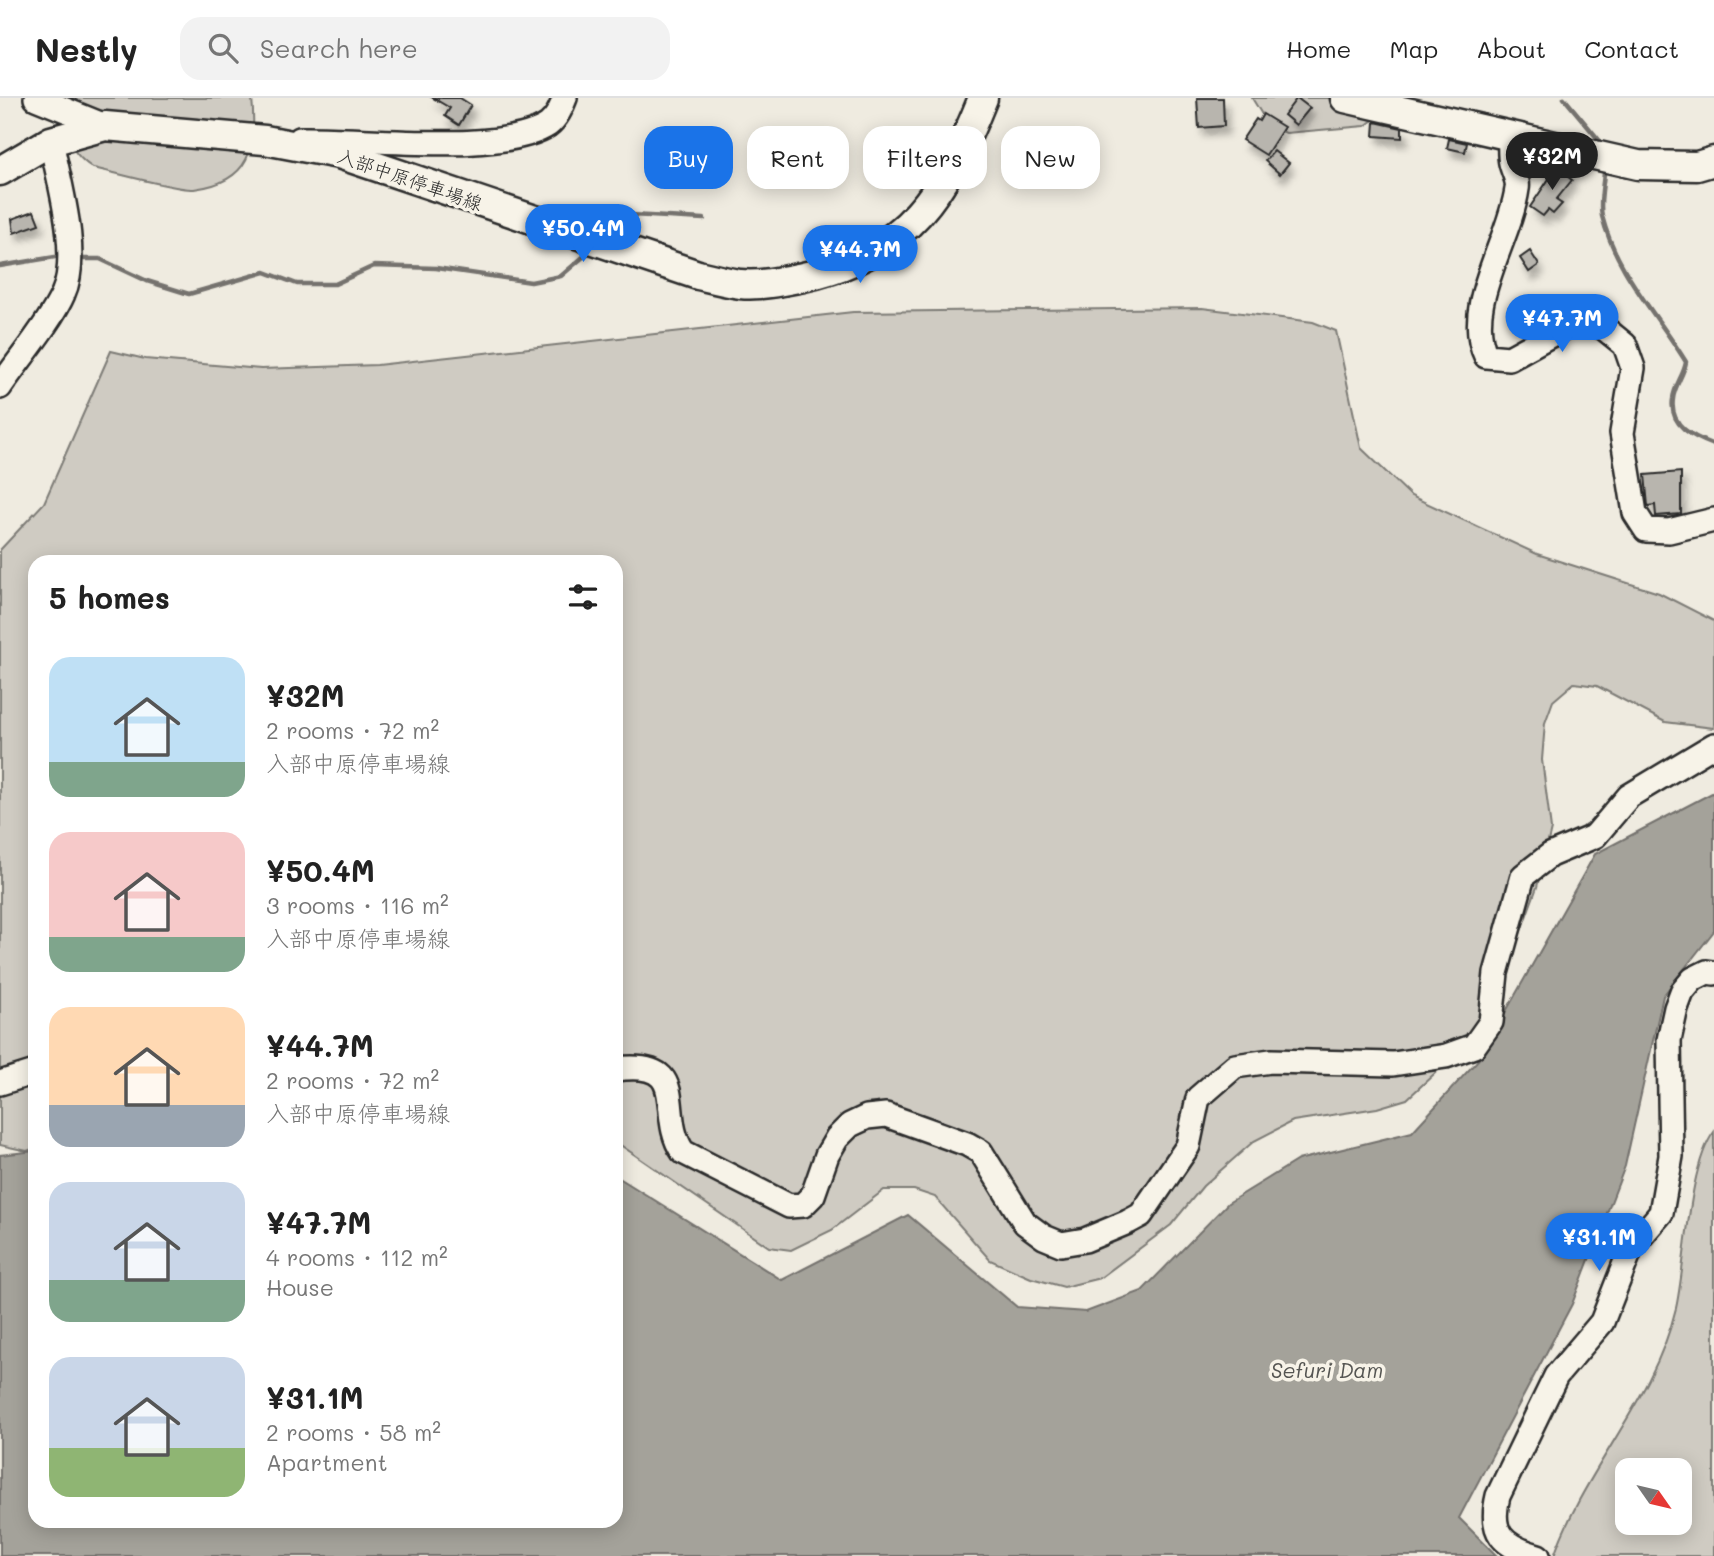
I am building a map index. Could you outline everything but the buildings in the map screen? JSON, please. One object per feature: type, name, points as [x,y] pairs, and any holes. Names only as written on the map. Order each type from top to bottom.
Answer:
[{"type":"main road","name":"入部中原停車場線","points":[[0,171],[51,141],[105,126],[265,139],[338,154],[636,257],[741,284],[778,282],[831,271],[875,253],[908,225],[935,194],[965,143],[984,98]]},
{"type":"main road","points":[[1345,98],[1638,165],[1697,166],[1714,161]]},
{"type":"street","points":[[36,98],[105,126]]},
{"type":"street","points":[[265,139],[345,138],[412,143],[499,140],[528,134],[549,124],[559,113],[565,98]]},
{"type":"street","points":[[1510,136],[1510,160],[1518,185],[1513,211],[1480,306],[1478,339],[1486,356],[1508,358],[1569,325],[1587,320],[1604,328],[1625,345],[1633,368],[1622,433],[1635,513],[1646,530],[1669,531],[1714,520]]},
{"type":"street","points":[[0,387],[64,294],[69,268],[68,244],[51,141]]},
{"type":"street","points":[[623,1068],[642,1066],[655,1071],[664,1081],[671,1101],[675,1140],[683,1152],[789,1206],[803,1205],[813,1195],[827,1154],[850,1125],[867,1116],[886,1115],[967,1144],[981,1152],[1025,1223],[1044,1237],[1061,1244],[1084,1240],[1141,1215],[1188,1146],[1198,1098],[1235,1066],[1271,1061],[1393,1064],[1446,1056],[1474,1046],[1491,1022],[1496,973],[1523,876],[1550,855],[1595,836],[1629,796],[1714,745]]},
{"type":"street","points":[[1538,1556],[1507,1544],[1498,1532],[1493,1515],[1498,1496],[1556,1376],[1602,1322],[1632,1248],[1661,1213],[1671,1156],[1670,1040],[1676,1008],[1682,992],[1693,979],[1707,972],[1714,973]]},
{"type":"street","points":[[0,1083],[28,1074]]},
{"type":"shaded area","points":[[71,98],[252,98],[251,146],[239,170],[228,179],[194,189],[93,168],[76,153],[69,138]]},
{"type":"shaded area","points":[[1252,98],[1403,98],[1365,126],[1286,133],[1269,126]]},
{"type":"shaded area","points":[[1202,308],[1313,322],[1336,331],[1361,448],[1411,496],[1537,554],[1659,593],[1714,621],[1714,728],[1665,722],[1597,686],[1574,683],[1553,701],[1545,723],[1542,760],[1551,829],[1537,887],[1518,939],[1478,1023],[1447,1062],[1407,1099],[1377,1108],[1293,1121],[1254,1141],[1203,1186],[1171,1225],[1100,1278],[1064,1287],[1031,1278],[990,1260],[935,1197],[914,1190],[884,1190],[832,1230],[791,1250],[769,1247],[623,1147],[623,555],[28,555],[28,1151],[0,1145],[0,550],[44,503],[111,351],[145,359],[261,369],[377,365],[853,312]]},
{"type":"shaded area","points":[[1714,1132],[1714,1556],[1554,1556],[1583,1493],[1636,1404],[1666,1341],[1676,1308],[1698,1168]]},
{"type":"water","name":"Sefuri Dam","points":[[1714,792],[1714,931],[1663,996],[1625,1166],[1572,1304],[1459,1518],[1497,1556],[0,1556],[0,1155],[28,1152],[28,1528],[623,1528],[623,1180],[782,1280],[908,1215],[1017,1307],[1086,1312],[1142,1291],[1228,1203],[1298,1160],[1412,1132],[1479,1059],[1595,854]]},
{"type":"waterway","points":[[1564,98],[1604,146]]},
{"type":"waterway","points":[[1604,173],[1601,211],[1608,236],[1638,292],[1686,362],[1674,394],[1675,416],[1684,429],[1714,445]]},
{"type":"waterway","points":[[610,233],[631,215],[704,219]]},
{"type":"waterway","points":[[80,259],[100,259],[147,281],[189,294],[265,272],[297,284],[335,284],[374,266],[436,268],[531,282],[561,276],[590,251]]},
{"type":"waterway","points":[[0,266],[55,257]]}]
